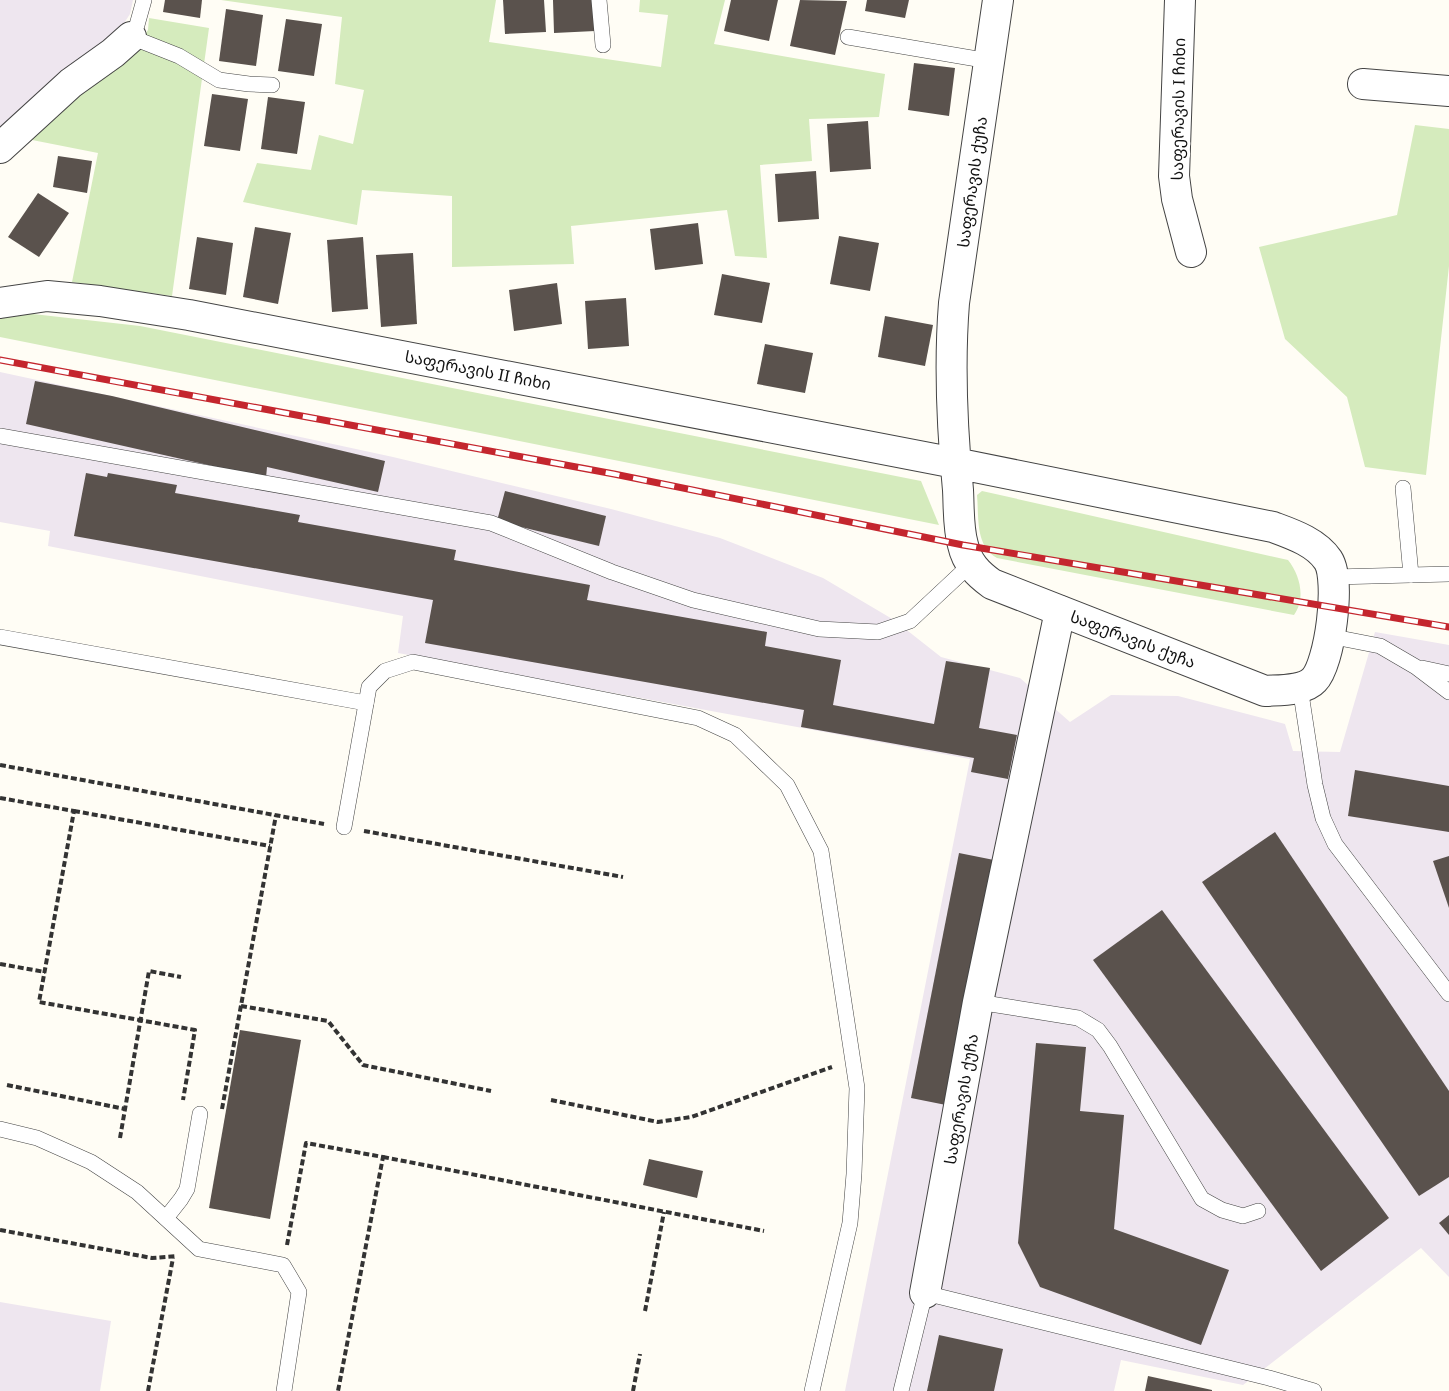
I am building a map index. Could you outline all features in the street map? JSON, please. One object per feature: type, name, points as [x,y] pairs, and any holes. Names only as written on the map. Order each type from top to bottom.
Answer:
[{"type":"street","name":"საფერავის ქუჩა","points":[[971,564],[963,545],[955,462],[951,403],[951,340],[954,303],[998,0]]},
{"type":"street","name":"საფერავის I ჩიხი","points":[[1180,0],[1174,176],[1177,199],[1191,252]]},
{"type":"street","points":[[0,148],[71,83],[131,37]]},
{"type":"street","points":[[1363,84],[1449,91]]},
{"type":"street","name":"საფერავის II ჩიხი","points":[[0,303],[47,296],[100,301],[189,315],[955,462]]},
{"type":"street","points":[[955,462],[1273,527],[1299,536],[1328,560],[1335,577],[1335,608],[1317,676],[1314,681],[1300,687]]},
{"type":"street","points":[[971,564],[992,584],[1060,611]]},
{"type":"street","name":"საფერავის ქუჩა","points":[[925,1293],[978,1002],[1060,611],[1265,690],[1300,687]]},
{"type":"lane","points":[[144,0],[131,37],[179,56],[219,80],[272,85]]},
{"type":"lane","points":[[599,0],[603,45]]},
{"type":"lane","points":[[848,37],[989,61]]},
{"type":"lane","points":[[0,436],[492,523],[612,573],[683,596],[819,629],[878,632],[910,621],[971,564]]},
{"type":"lane","points":[[1402,488],[1411,575]]},
{"type":"lane","points":[[1335,577],[1449,574]]},
{"type":"lane","points":[[1329,636],[1380,646],[1416,667],[1449,692]]},
{"type":"lane","points":[[0,637],[366,703]]},
{"type":"lane","points":[[344,827],[369,687],[385,671],[413,662],[698,718],[735,735],[787,785],[821,851],[857,1088],[854,1174],[849,1223],[812,1391]]},
{"type":"lane","points":[[1416,667],[1449,674]]},
{"type":"lane","points":[[1300,687],[1315,785],[1323,818],[1335,844],[1449,994]]},
{"type":"lane","points":[[978,1002],[1078,1018],[1098,1030],[1110,1046],[1202,1199],[1222,1210],[1243,1216],[1258,1211]]},
{"type":"lane","points":[[165,1218],[182,1199],[187,1189],[200,1114]]},
{"type":"lane","points":[[0,1129],[37,1138],[91,1162],[137,1192],[199,1249],[283,1265],[299,1292],[284,1391]]},
{"type":"lane","points":[[901,1391],[925,1293],[1314,1391]]},
{"type":"path","points":[[0,765],[623,878]]},
{"type":"path","points":[[0,798],[270,846]]},
{"type":"path","points":[[74,811],[39,1002],[195,1030],[181,1110],[221,1117],[276,815]]},
{"type":"path","points":[[0,964],[45,972]]},
{"type":"path","points":[[120,1138],[149,971],[181,977]]},
{"type":"path","points":[[241,1006],[328,1021],[363,1065],[491,1091]]},
{"type":"path","points":[[551,1100],[658,1122],[691,1117],[853,1060]]},
{"type":"path","points":[[7,1085],[125,1109]]},
{"type":"path","points":[[283,1265],[306,1143],[764,1231]]},
{"type":"path","points":[[338,1391],[383,1157]]},
{"type":"path","points":[[645,1311],[664,1212]]},
{"type":"path","points":[[0,1230],[153,1258],[173,1258],[199,1249]]},
{"type":"path","points":[[148,1391],[173,1258]]},
{"type":"path","points":[[633,1391],[640,1354]]},
{"type":"shaded area","points":[[0,0],[133,0],[130,14],[115,37],[0,130]]},
{"type":"shaded area","points":[[0,372],[393,457],[611,509],[720,538],[823,578],[894,620],[941,657],[1020,678],[1070,722],[1111,695],[1178,696],[1285,724],[1293,751],[1340,752],[1375,632],[1449,645],[1449,1277],[1421,1248],[1243,1385],[1121,1360],[1114,1391],[845,1391],[970,759],[398,653],[403,616],[48,546],[50,531],[0,522]]},
{"type":"shaded area","points":[[0,1302],[111,1321],[100,1391],[0,1391]]},
{"type":"green space","points":[[221,0],[496,0],[489,42],[661,67],[668,15],[639,12],[640,0],[725,0],[714,44],[885,74],[879,117],[809,119],[812,161],[760,165],[767,258],[735,256],[727,210],[571,226],[574,264],[452,267],[452,196],[362,190],[357,225],[243,202],[257,163],[311,170],[319,135],[353,144],[364,90],[335,84],[342,17]]},
{"type":"green space","points":[[149,18],[209,28],[172,296],[72,282],[98,153],[22,138],[134,50],[148,30]]},
{"type":"green space","points":[[1415,125],[1449,129],[1449,266],[1426,475],[1365,467],[1347,397],[1285,339],[1259,247],[1397,215]]},
{"type":"green space","points":[[24,313],[140,326],[921,481],[939,525],[0,337],[0,314]]},
{"type":"green space","points":[[982,491],[1288,560],[1296,573],[1300,587],[1298,608],[1294,615],[997,558],[985,546],[979,530],[977,495]]},
{"type":"building","points":[[165,0],[202,0],[200,18],[163,12]]},
{"type":"building","points":[[503,0],[544,0],[546,32],[505,34]]},
{"type":"building","points":[[553,0],[594,0],[595,31],[554,33]]},
{"type":"building","points":[[731,0],[778,0],[769,41],[724,31]]},
{"type":"building","points":[[800,0],[847,1],[835,55],[790,46]]},
{"type":"building","points":[[867,0],[909,0],[905,18],[865,11]]},
{"type":"building","points":[[226,9],[263,15],[256,66],[219,61]]},
{"type":"building","points":[[286,19],[322,24],[314,76],[278,71]]},
{"type":"building","points":[[914,63],[955,68],[949,116],[908,110]]},
{"type":"building","points":[[212,94],[248,99],[240,151],[204,146]]},
{"type":"building","points":[[268,97],[305,102],[297,154],[261,149]]},
{"type":"building","points":[[868,121],[871,169],[830,172],[827,124]]},
{"type":"building","points":[[58,156],[92,161],[87,193],[53,187]]},
{"type":"building","points":[[816,171],[819,219],[778,222],[775,174]]},
{"type":"building","points":[[38,193],[69,213],[39,257],[8,237]]},
{"type":"building","points":[[698,223],[703,264],[655,270],[650,229]]},
{"type":"building","points":[[255,227],[291,233],[278,304],[243,297]]},
{"type":"building","points":[[839,236],[879,243],[870,291],[830,284]]},
{"type":"building","points":[[197,237],[233,243],[226,295],[189,289]]},
{"type":"building","points":[[363,237],[368,309],[332,312],[327,240]]},
{"type":"building","points":[[413,253],[417,324],[381,327],[376,255]]},
{"type":"building","points":[[722,274],[770,283],[762,323],[714,315]]},
{"type":"building","points":[[557,283],[562,324],[514,331],[509,290]]},
{"type":"building","points":[[626,298],[629,346],[588,349],[585,301]]},
{"type":"building","points":[[885,316],[933,325],[925,366],[878,357]]},
{"type":"building","points":[[765,344],[813,353],[805,393],[757,384]]},
{"type":"building","points":[[35,381],[112,396],[385,461],[378,492],[267,467],[266,478],[26,424]]},
{"type":"building","points":[[86,473],[107,477],[108,473],[177,485],[175,493],[300,515],[298,522],[456,550],[454,560],[590,585],[587,600],[767,632],[765,646],[841,660],[833,705],[934,724],[946,661],[990,668],[979,728],[1017,735],[1008,779],[971,772],[974,758],[801,727],[804,710],[425,643],[433,600],[74,536]]},
{"type":"building","points":[[505,491],[606,516],[599,546],[497,521]]},
{"type":"building","points":[[1355,770],[1449,786],[1449,832],[1348,816]]},
{"type":"building","points":[[1275,832],[1449,1091],[1449,1177],[1419,1196],[1202,882]]},
{"type":"building","points":[[959,853],[994,860],[946,1105],[911,1098]]},
{"type":"building","points":[[1449,856],[1449,908],[1433,861]]},
{"type":"building","points":[[1162,910],[1389,1218],[1321,1271],[1093,960]]},
{"type":"building","points":[[240,1030],[301,1040],[270,1219],[209,1208]]},
{"type":"building","points":[[1036,1043],[1086,1047],[1080,1111],[1124,1115],[1114,1229],[1229,1270],[1201,1345],[1040,1287],[1018,1243]]},
{"type":"building","points":[[649,1159],[703,1171],[697,1198],[643,1185]]},
{"type":"building","points":[[1449,1215],[1449,1235],[1439,1223]]},
{"type":"building","points":[[939,1335],[1003,1349],[994,1391],[927,1391]]},
{"type":"building","points":[[1148,1376],[1212,1390],[1212,1391],[1145,1391]]},
{"type":"railway","points":[[0,360],[614,474],[963,545],[1449,627]]}]
